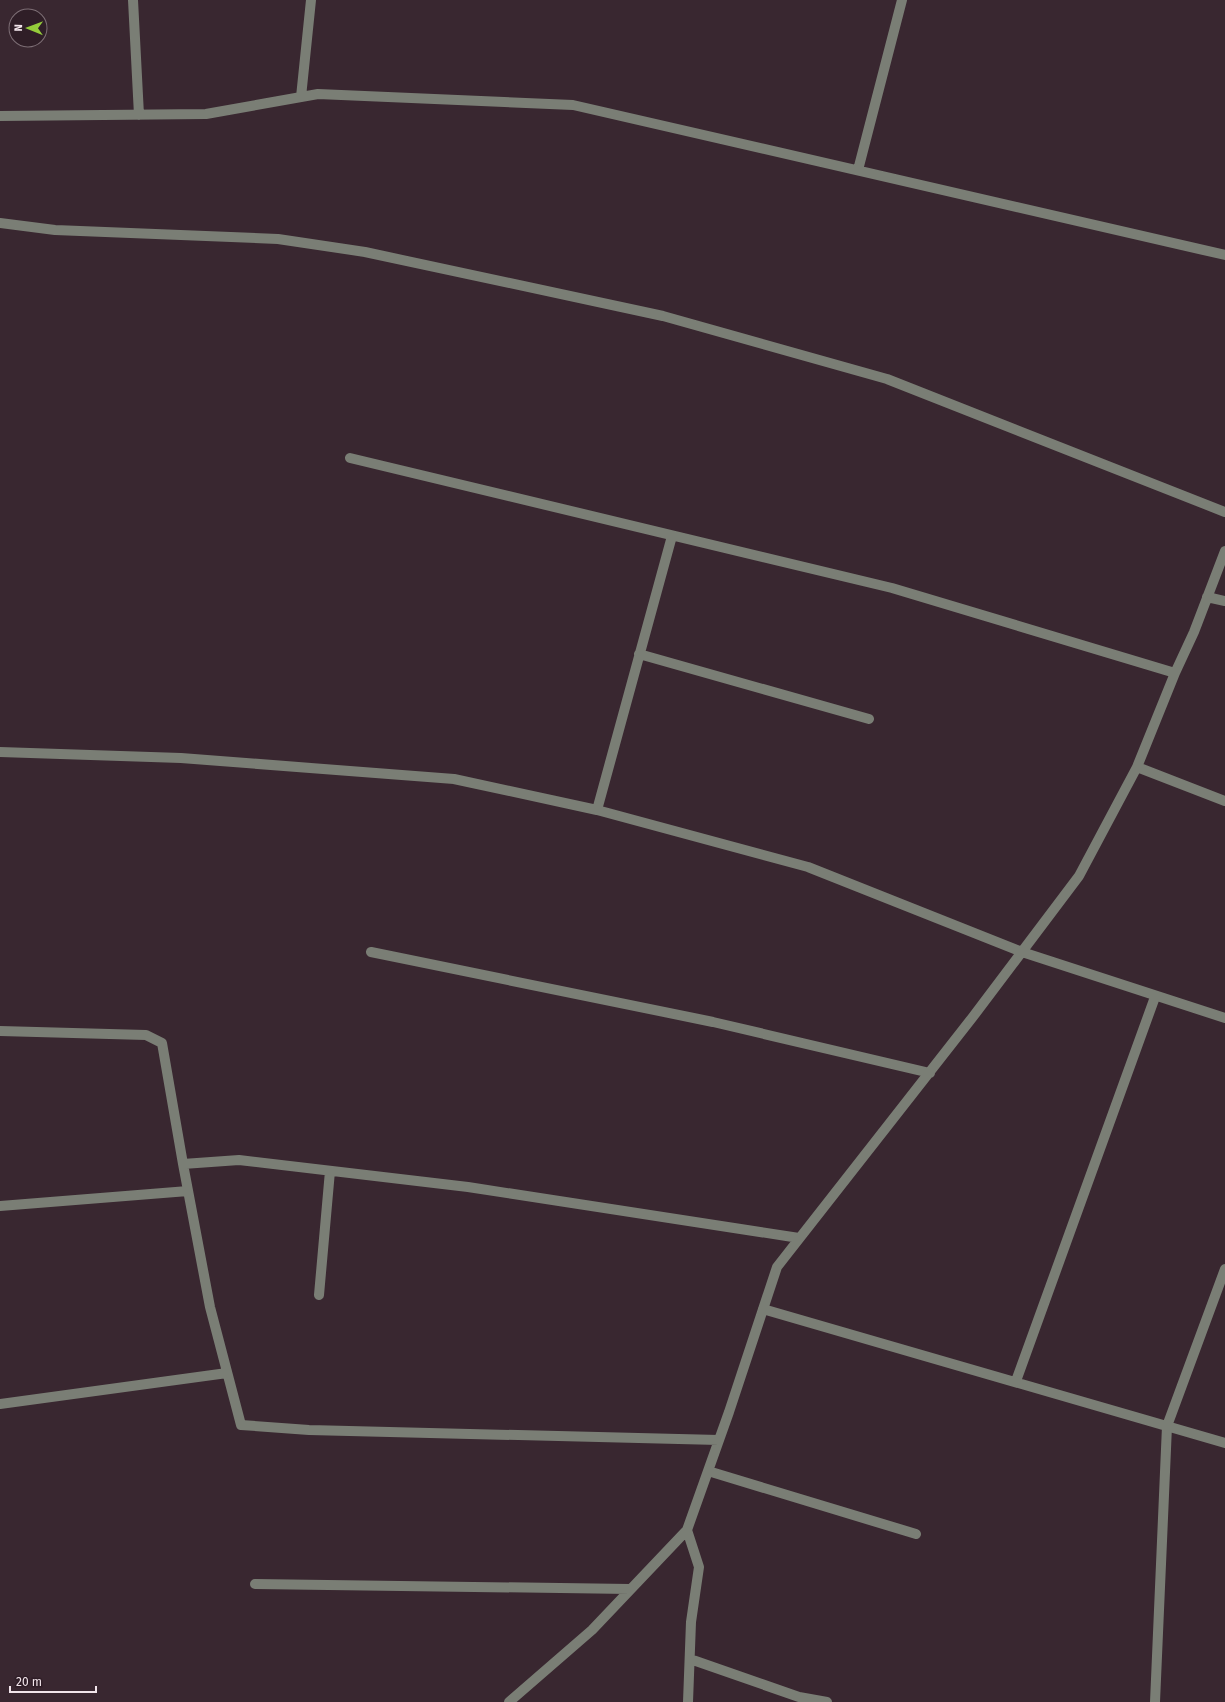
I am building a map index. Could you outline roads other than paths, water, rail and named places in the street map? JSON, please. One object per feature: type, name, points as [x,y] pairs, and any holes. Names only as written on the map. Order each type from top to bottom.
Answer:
[{"type":"street","points":[[132,0],[139,115]]},
{"type":"street","points":[[301,97],[311,0]]},
{"type":"street","points":[[858,170],[902,0]]},
{"type":"street","points":[[0,116],[206,114],[318,94],[573,105],[1225,254]]},
{"type":"street","points":[[0,223],[55,230],[278,239],[365,252],[663,316],[887,379],[1225,512]]},
{"type":"street","points":[[350,458],[892,588],[1175,673]]},
{"type":"street","points":[[597,810],[672,536]]},
{"type":"street","points":[[509,1702],[592,1630],[687,1530],[777,1267],[930,1073],[1079,876],[1137,767],[1208,597],[1225,551]]},
{"type":"street","points":[[1208,597],[1225,600]]},
{"type":"street","points":[[639,654],[869,718]]},
{"type":"street","points":[[0,752],[181,758],[454,779],[597,810],[808,867],[1022,952],[1225,1018]]},
{"type":"street","points":[[1137,767],[1225,801]]},
{"type":"street","points":[[371,952],[714,1022],[930,1073]]},
{"type":"street","points":[[1016,1381],[1155,996]]},
{"type":"street","points":[[0,1031],[146,1035],[162,1043],[210,1307],[241,1425],[309,1430],[719,1440]]},
{"type":"street","points":[[183,1164],[239,1160],[468,1187],[799,1238]]},
{"type":"street","points":[[318,1295],[330,1171]]},
{"type":"street","points":[[0,1206],[188,1191]]},
{"type":"street","points":[[1155,1702],[1167,1426],[1225,1269]]},
{"type":"street","points":[[763,1309],[1016,1381],[1225,1443]]},
{"type":"street","points":[[0,1404],[227,1373]]},
{"type":"street","points":[[708,1471],[916,1534]]},
{"type":"street","points":[[687,1530],[699,1567],[691,1622],[688,1702]]},
{"type":"street","points":[[255,1584],[630,1589]]},
{"type":"street","points":[[690,1659],[799,1697],[827,1702]]}]
